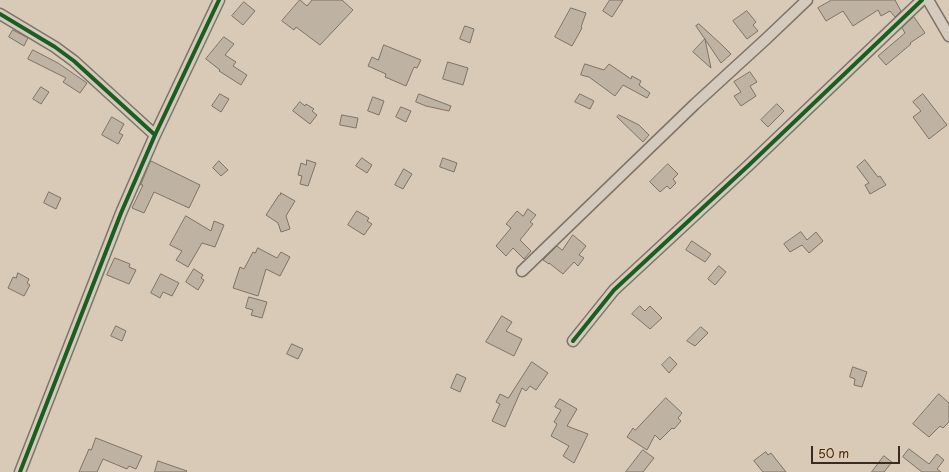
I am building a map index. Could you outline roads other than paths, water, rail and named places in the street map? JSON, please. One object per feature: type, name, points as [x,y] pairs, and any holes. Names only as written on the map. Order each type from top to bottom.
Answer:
[{"type":"street","points":[[20,472],[121,213],[154,136],[219,0]]},
{"type":"street","points":[[522,271],[695,104],[806,0]]},
{"type":"street","points":[[573,341],[614,290],[749,165],[922,0]]},
{"type":"street","points":[[928,0],[949,36]]},
{"type":"street","points":[[0,14],[55,47],[74,61],[154,136]]}]
